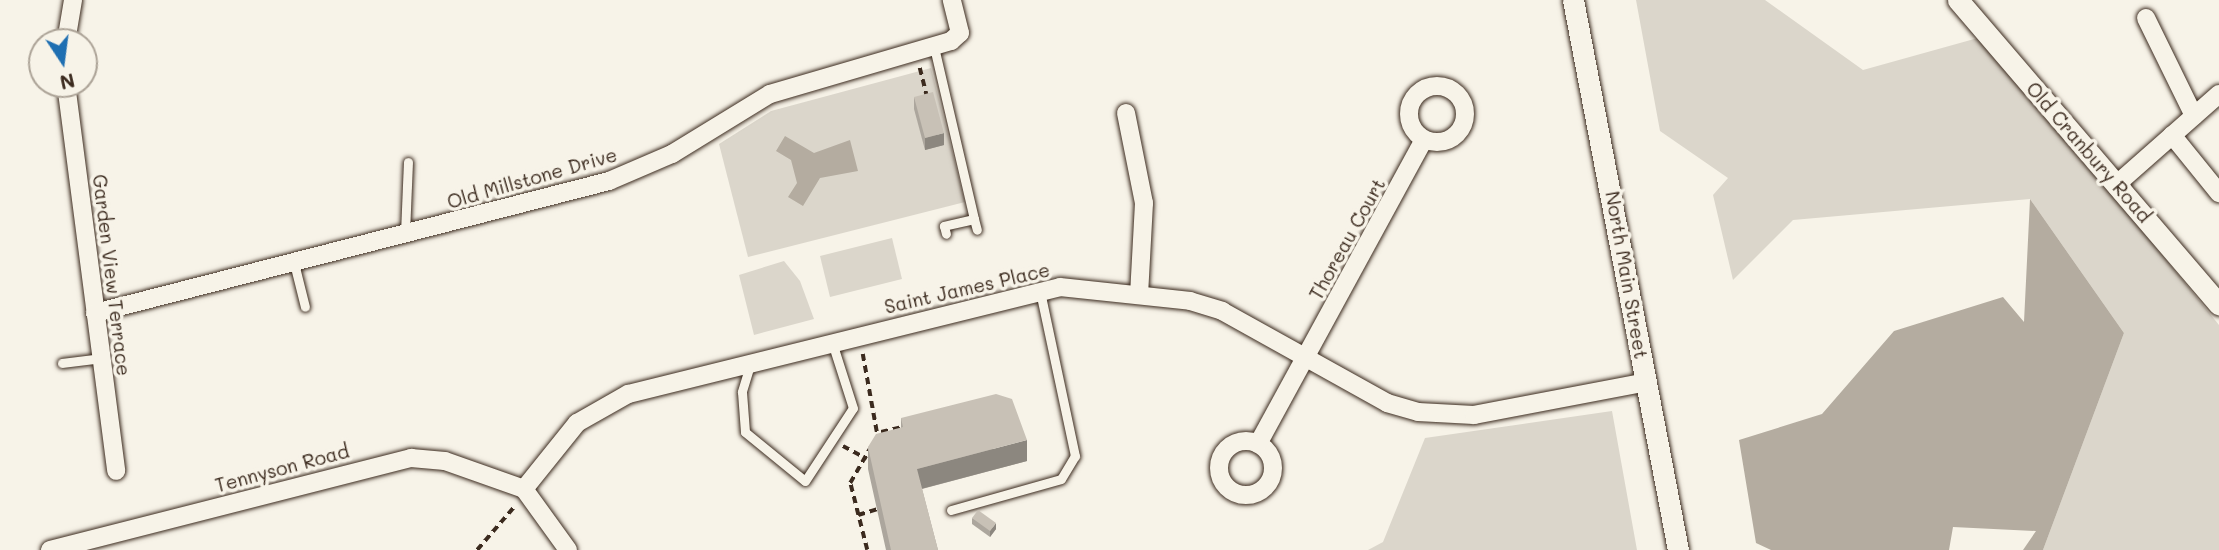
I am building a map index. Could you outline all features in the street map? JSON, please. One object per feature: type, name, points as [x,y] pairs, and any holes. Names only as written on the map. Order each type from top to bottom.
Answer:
[{"type":"street","points":[[68,28],[73,0]]},
{"type":"street","name":"Old Millstone Drive","points":[[95,313],[609,181],[672,153],[780,89],[934,47],[960,33],[952,0]]},
{"type":"street","name":"North Main Street","points":[[1573,0],[1678,550]]},
{"type":"street","name":"Old Cranbury Road","points":[[1958,0],[2219,303]]},
{"type":"street","points":[[2146,18],[2194,116]]},
{"type":"street","points":[[2117,184],[2219,94]]},
{"type":"street","name":"Garden View Terrace","points":[[68,98],[116,471]]},
{"type":"street","points":[[1126,113],[1144,203],[1139,295]]},
{"type":"street","points":[[2172,135],[2219,192]]},
{"type":"street","name":"Thoreau Court","points":[[1258,444],[1424,140]]},
{"type":"street","name":"Saint James Place","points":[[524,489],[598,407],[750,363],[1040,290],[1139,295],[1222,311],[1387,403],[1445,416],[1647,382]]},
{"type":"street","name":"Tennyson Road","points":[[50,550],[411,458],[445,461],[524,489]]},
{"type":"street","points":[[524,489],[568,550]]},
{"type":"lane","points":[[934,47],[977,230]]},
{"type":"lane","points":[[405,235],[408,162]]},
{"type":"lane","points":[[946,234],[944,226],[974,219]]},
{"type":"lane","points":[[294,263],[305,307]]},
{"type":"lane","points":[[951,510],[1051,482],[1070,470],[1076,444],[1040,290]]},
{"type":"lane","points":[[750,363],[741,416],[752,443],[805,481],[853,408],[832,342]]},
{"type":"lane","points":[[62,363],[102,358]]},
{"type":"path","points":[[920,68],[930,105]]},
{"type":"path","points":[[863,354],[881,432]]},
{"type":"path","points":[[867,550],[850,483],[881,432],[908,425]]},
{"type":"path","points":[[832,439],[872,463]]},
{"type":"path","points":[[477,550],[514,507]]},
{"type":"path","points":[[858,515],[878,509]]},
{"type":"shaded area","points":[[1636,0],[1765,0],[1863,70],[1985,36],[2219,325],[2219,550],[2043,550],[2124,333],[2030,199],[1793,220],[1733,280],[1713,195],[1728,178],[1660,131]]},
{"type":"shaded area","points":[[931,68],[965,202],[748,257],[719,144],[771,111]]},
{"type":"shaded area","points":[[785,136],[814,153],[850,140],[858,171],[820,178],[803,206],[788,197],[797,183],[791,160],[776,151]]},
{"type":"shaded area","points":[[2030,199],[2124,333],[2043,550],[2023,550],[2036,531],[1953,527],[1949,550],[1771,550],[1756,543],[1739,440],[1822,414],[1894,331],[2003,297],[2024,322]]},
{"type":"shaded area","points":[[892,238],[902,279],[830,297],[820,256]]},
{"type":"shaded area","points":[[784,261],[800,281],[814,319],[754,335],[739,275]]},
{"type":"shaded area","points":[[1612,411],[1637,550],[1368,550],[1383,542],[1425,438]]},
{"type":"building","points":[[933,92],[944,133],[925,138],[914,97]]},
{"type":"building","points":[[996,394],[1012,399],[1027,440],[917,469],[938,550],[891,550],[868,447],[876,434],[903,427],[901,418]]},
{"type":"building","points":[[978,510],[996,523],[990,531],[972,518]]}]
